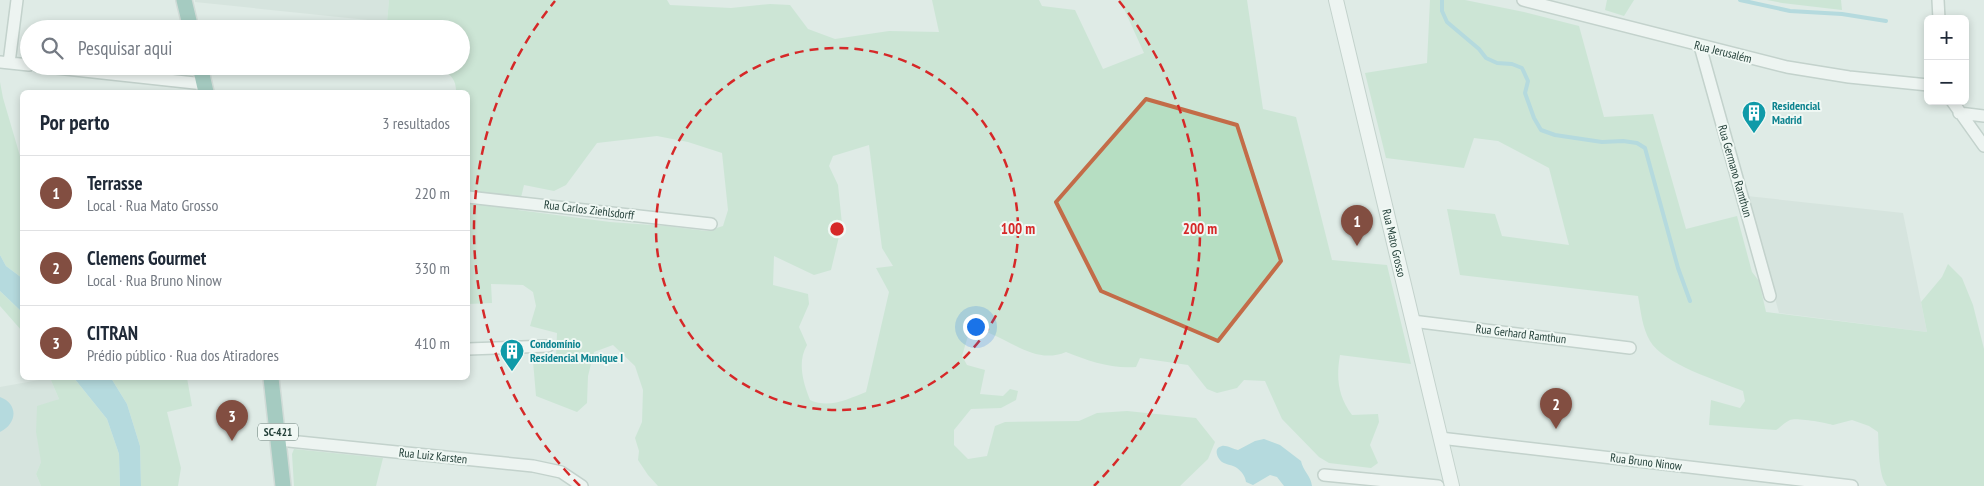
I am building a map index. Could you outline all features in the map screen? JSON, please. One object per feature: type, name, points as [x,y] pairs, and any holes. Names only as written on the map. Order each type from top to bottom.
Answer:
[{"type":"main road","points":[[184,0],[189,20]]},
{"type":"main road","points":[[202,75],[205,88]]},
{"type":"main road","name":"SC-421","points":[[271,380],[283,486]]},
{"type":"street","points":[[17,0],[4,63],[20,64]]},
{"type":"street","name":"Rua Mato Grosso","points":[[1336,0],[1452,486]]},
{"type":"street","name":"Rua Jerusalém","points":[[1523,0],[1752,60],[1815,72],[1924,85]]},
{"type":"street","points":[[1938,0],[1939,15]]},
{"type":"street","name":"Rua Germano Ramthun","points":[[1700,46],[1770,296]]},
{"type":"street","points":[[106,75],[205,88]]},
{"type":"street","points":[[1954,105],[1984,146]]},
{"type":"street","points":[[1959,113],[1984,116]]},
{"type":"street","name":"Rua Carlos Ziehlsdorff","points":[[470,197],[711,224]]},
{"type":"street","name":"Rua Gerhard Ramthun","points":[[1412,321],[1630,348]]},
{"type":"street","points":[[470,349],[548,346]]},
{"type":"street","name":"Rua Bruno Ninow","points":[[1440,438],[1852,486]]},
{"type":"street","name":"Rua Luiz Karsten","points":[[279,440],[533,466],[561,472],[582,486]]},
{"type":"street","points":[[1324,475],[1438,486]]},
{"type":"highlighted area","points":[[1146,99],[1237,125],[1281,261],[1218,341],[1101,291],[1056,202]]},
{"type":"shaded area","points":[[195,0],[389,0],[387,20],[368,20],[195,2]]},
{"type":"shaded area","points":[[1747,196],[1903,213],[1927,332],[1779,313]]},
{"type":"shaded area","points":[[39,380],[51,380],[59,399],[49,403],[41,462],[36,474],[41,486],[0,486],[0,387]]},
{"type":"green space","points":[[389,0],[667,0],[670,5],[731,8],[770,4],[790,5],[808,29],[835,39],[889,31],[939,32],[932,0],[1039,0],[1042,6],[1075,10],[1103,69],[1144,53],[1120,0],[1247,0],[1263,109],[1296,117],[1332,260],[1387,265],[1411,364],[1340,355],[1338,371],[1341,394],[1352,415],[1378,414],[1379,422],[1370,445],[1378,463],[1371,468],[1329,463],[1319,457],[1282,419],[1265,381],[1244,380],[1237,388],[1217,393],[1207,389],[1188,365],[1140,358],[1136,367],[1118,367],[1109,366],[1066,352],[1045,356],[1026,351],[987,332],[970,329],[962,356],[967,365],[985,370],[980,394],[1003,396],[1010,389],[1018,391],[1016,400],[1001,408],[971,409],[954,430],[954,445],[968,459],[987,456],[995,426],[1005,422],[1079,421],[1097,413],[1127,411],[1196,418],[1215,442],[1208,459],[1180,486],[658,486],[638,460],[639,451],[635,438],[642,422],[643,390],[635,366],[613,345],[594,352],[588,376],[587,403],[577,412],[536,396],[533,361],[556,356],[557,333],[530,326],[536,306],[533,292],[523,285],[491,284],[492,303],[470,304],[470,90],[456,90],[450,75],[470,75],[470,20],[387,20]],"holes":[[[657,136],[688,142],[722,153],[728,210],[723,226],[707,231],[610,222],[518,210],[524,185],[554,191],[566,185],[597,143]],[[869,145],[882,248],[893,266],[876,268],[889,292],[866,392],[838,402],[824,404],[810,400],[802,372],[802,358],[807,345],[799,327],[809,304],[808,294],[773,285],[774,256],[814,275],[831,270],[842,224],[838,185],[829,166],[833,156]]]},
{"type":"green space","points":[[1430,0],[1465,0],[1579,26],[1604,117],[1653,114],[1686,229],[1737,216],[1752,272],[1759,281],[1766,312],[1927,332],[1921,302],[1942,277],[1948,264],[1962,278],[1973,305],[1984,349],[1984,486],[1887,486],[1880,468],[1878,432],[1869,426],[1852,420],[1833,425],[1793,419],[1776,430],[1709,425],[1711,400],[1740,408],[1745,401],[1743,391],[1692,371],[1657,349],[1650,341],[1645,330],[1638,296],[1460,275],[1447,209],[1495,214],[1502,236],[1569,245],[1549,168],[1498,141],[1474,138],[1464,168],[1386,158],[1365,73],[1427,63]]},
{"type":"green space","points":[[1607,0],[1634,0],[1624,16],[1605,10]]},
{"type":"green space","points":[[1767,0],[1841,0],[1842,10],[1782,3]]},
{"type":"green space","points":[[0,82],[20,156],[20,276],[6,266],[0,255]]},
{"type":"green space","points":[[0,291],[20,310],[20,329],[0,306]]},
{"type":"green space","points":[[51,380],[76,380],[107,419],[119,454],[120,486],[41,486],[36,474],[41,462],[36,432],[37,406],[59,399]]},
{"type":"green space","points":[[112,380],[187,380],[192,406],[167,412],[181,468],[178,486],[141,486],[140,446],[127,404]]},
{"type":"green space","points":[[294,449],[383,458],[376,486],[294,486],[292,454]]},
{"type":"water","points":[[0,255],[6,266],[20,276],[20,310],[0,291]]},
{"type":"water","points":[[76,380],[112,380],[127,404],[140,446],[141,486],[120,486],[119,454],[107,419]]},
{"type":"water","points":[[0,397],[10,404],[13,414],[10,424],[0,432]]},
{"type":"water","points":[[1264,439],[1280,445],[1301,461],[1312,486],[1284,486],[1277,477],[1270,475],[1253,485],[1246,482],[1243,474],[1237,468],[1222,462],[1217,456],[1219,447],[1238,450],[1255,441]]},
{"type":"waterway","points":[[1442,0],[1442,11],[1447,22],[1479,49],[1486,58],[1497,63],[1512,64],[1522,68],[1528,81],[1525,93],[1534,118],[1541,130],[1555,135],[1602,142],[1623,141],[1637,143],[1645,148],[1678,268],[1690,301]]},
{"type":"waterway","points":[[1740,0],[1790,11],[1842,14],[1886,21]]},
{"type":"place","name":"Residencial Madrid","points":[[1754,134]]},
{"type":"place","name":"Terrasse","points":[[1357,246]]},
{"type":"place","name":"Condomínio Residencial Munique I","points":[[512,372]]},
{"type":"place","name":"Clemens Gourmet","points":[[1556,429]]},
{"type":"place","name":"CITRAN","points":[[232,441]]}]
